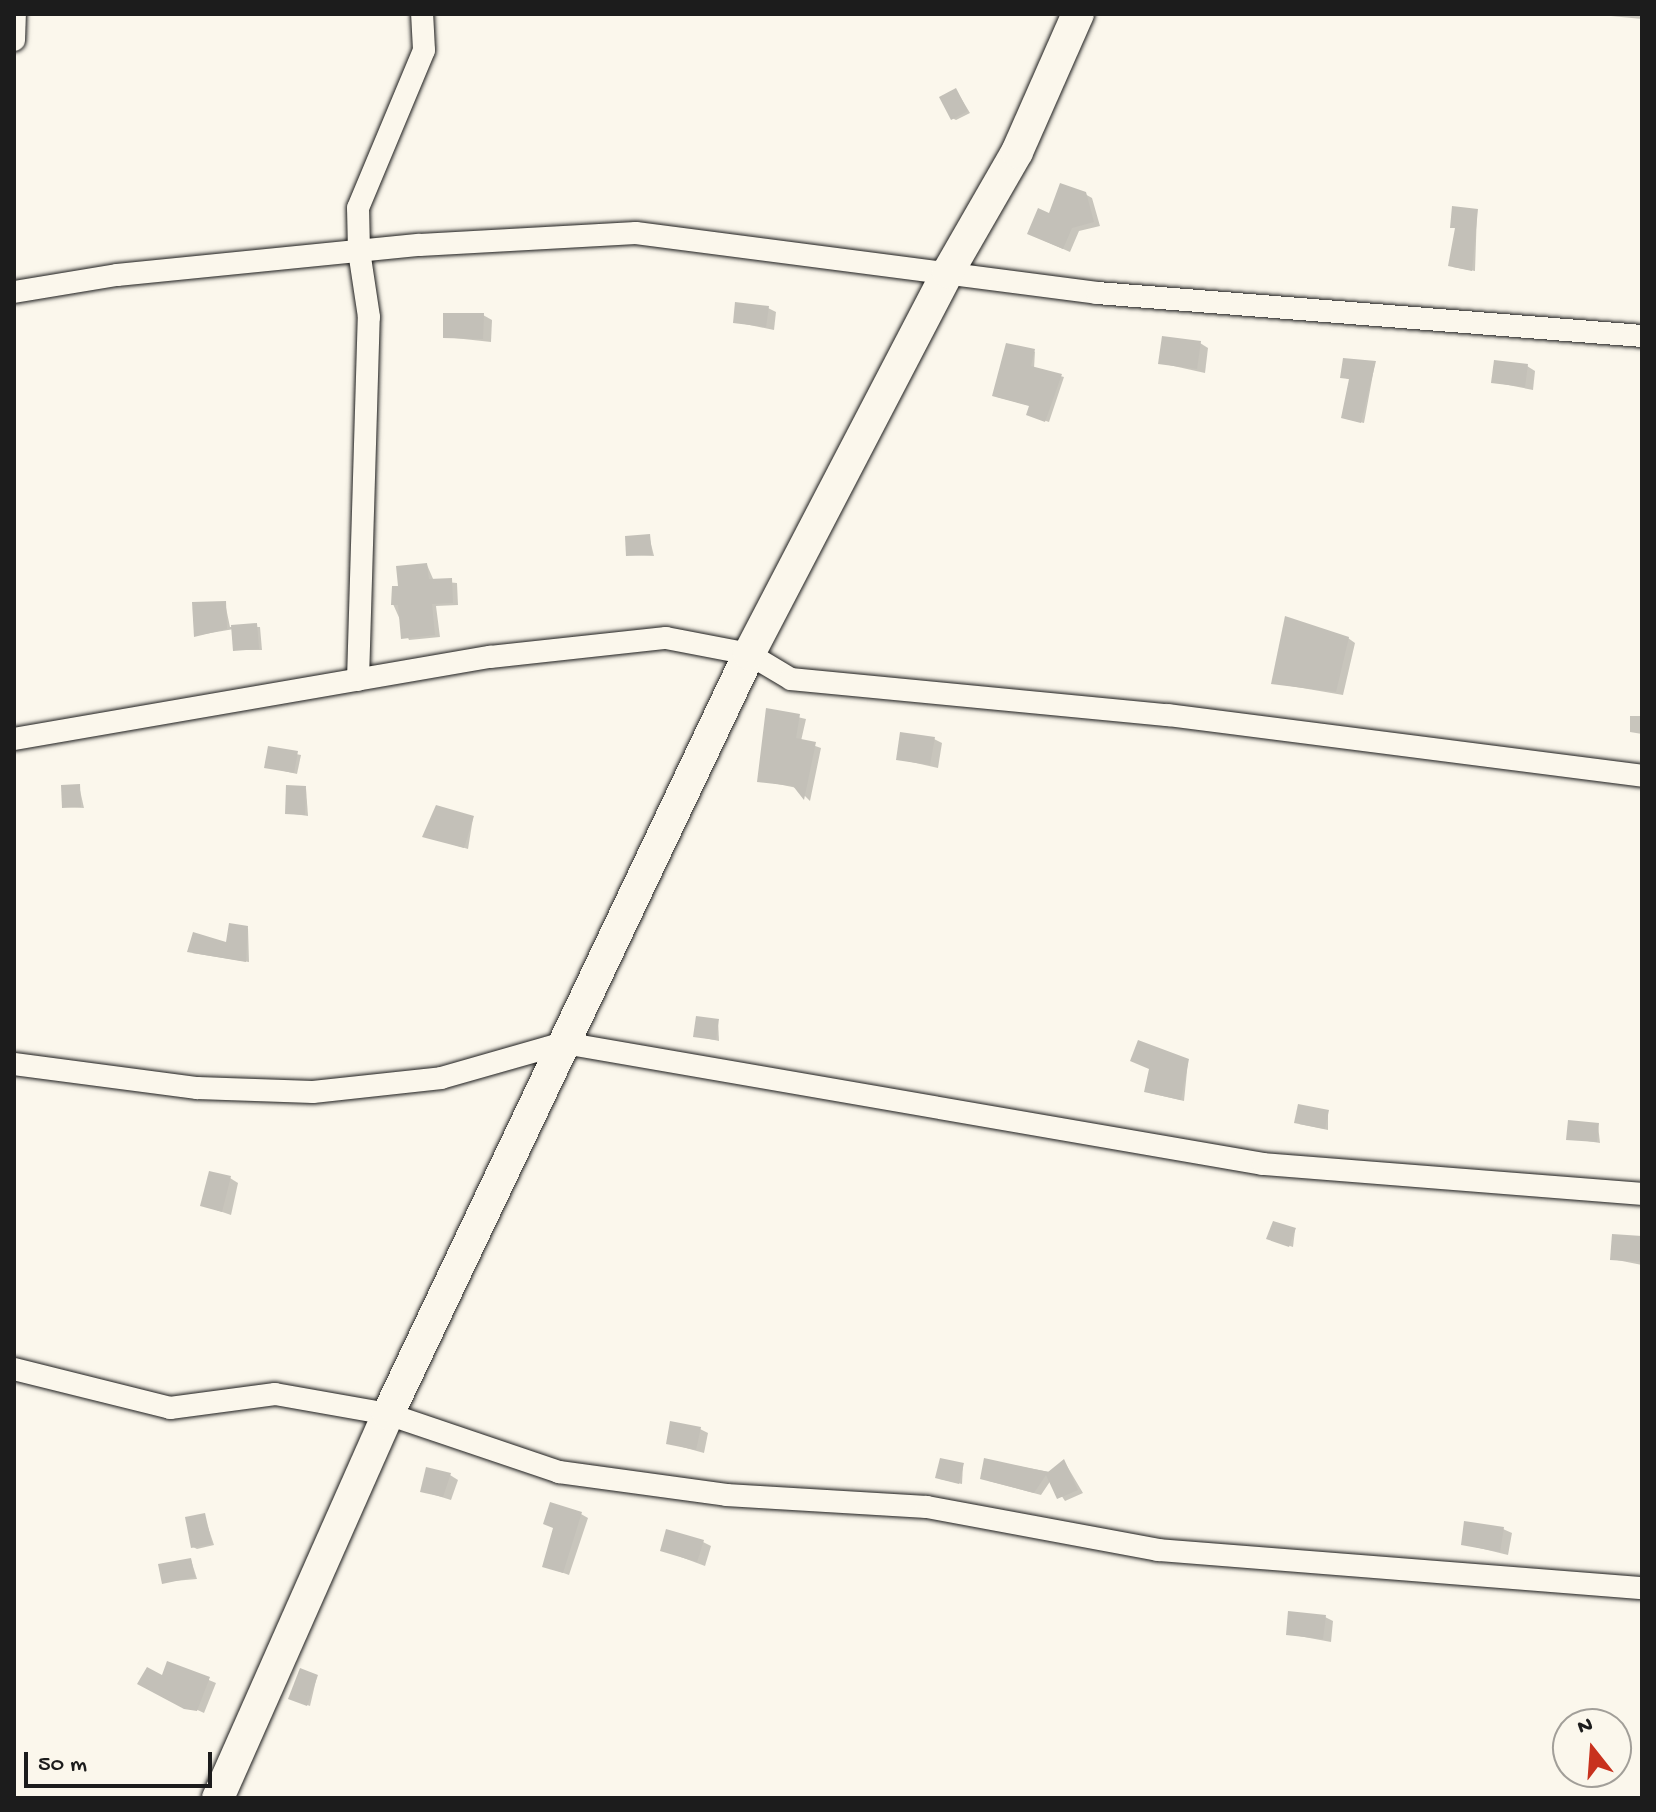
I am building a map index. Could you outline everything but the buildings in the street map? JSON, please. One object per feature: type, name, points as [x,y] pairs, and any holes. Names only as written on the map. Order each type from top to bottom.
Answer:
[{"type":"street","points":[[14,40],[15,14]]},
{"type":"street","points":[[358,680],[369,317],[359,251],[358,208],[424,50],[422,14]]},
{"type":"street","points":[[218,1798],[388,1414],[749,654],[948,272],[1017,152],[1078,14]]},
{"type":"street","points":[[14,292],[117,275],[359,251],[636,233],[1097,293],[1642,336]]},
{"type":"street","points":[[14,739],[490,657],[666,638],[749,654],[791,679],[1168,715],[1642,776]]},
{"type":"street","points":[[14,1064],[197,1088],[313,1092],[441,1078],[564,1043],[1263,1164],[1642,1194]]},
{"type":"street","points":[[14,1369],[170,1408],[275,1394],[388,1414],[559,1472],[726,1495],[927,1507],[1158,1550],[1642,1588]]}]
